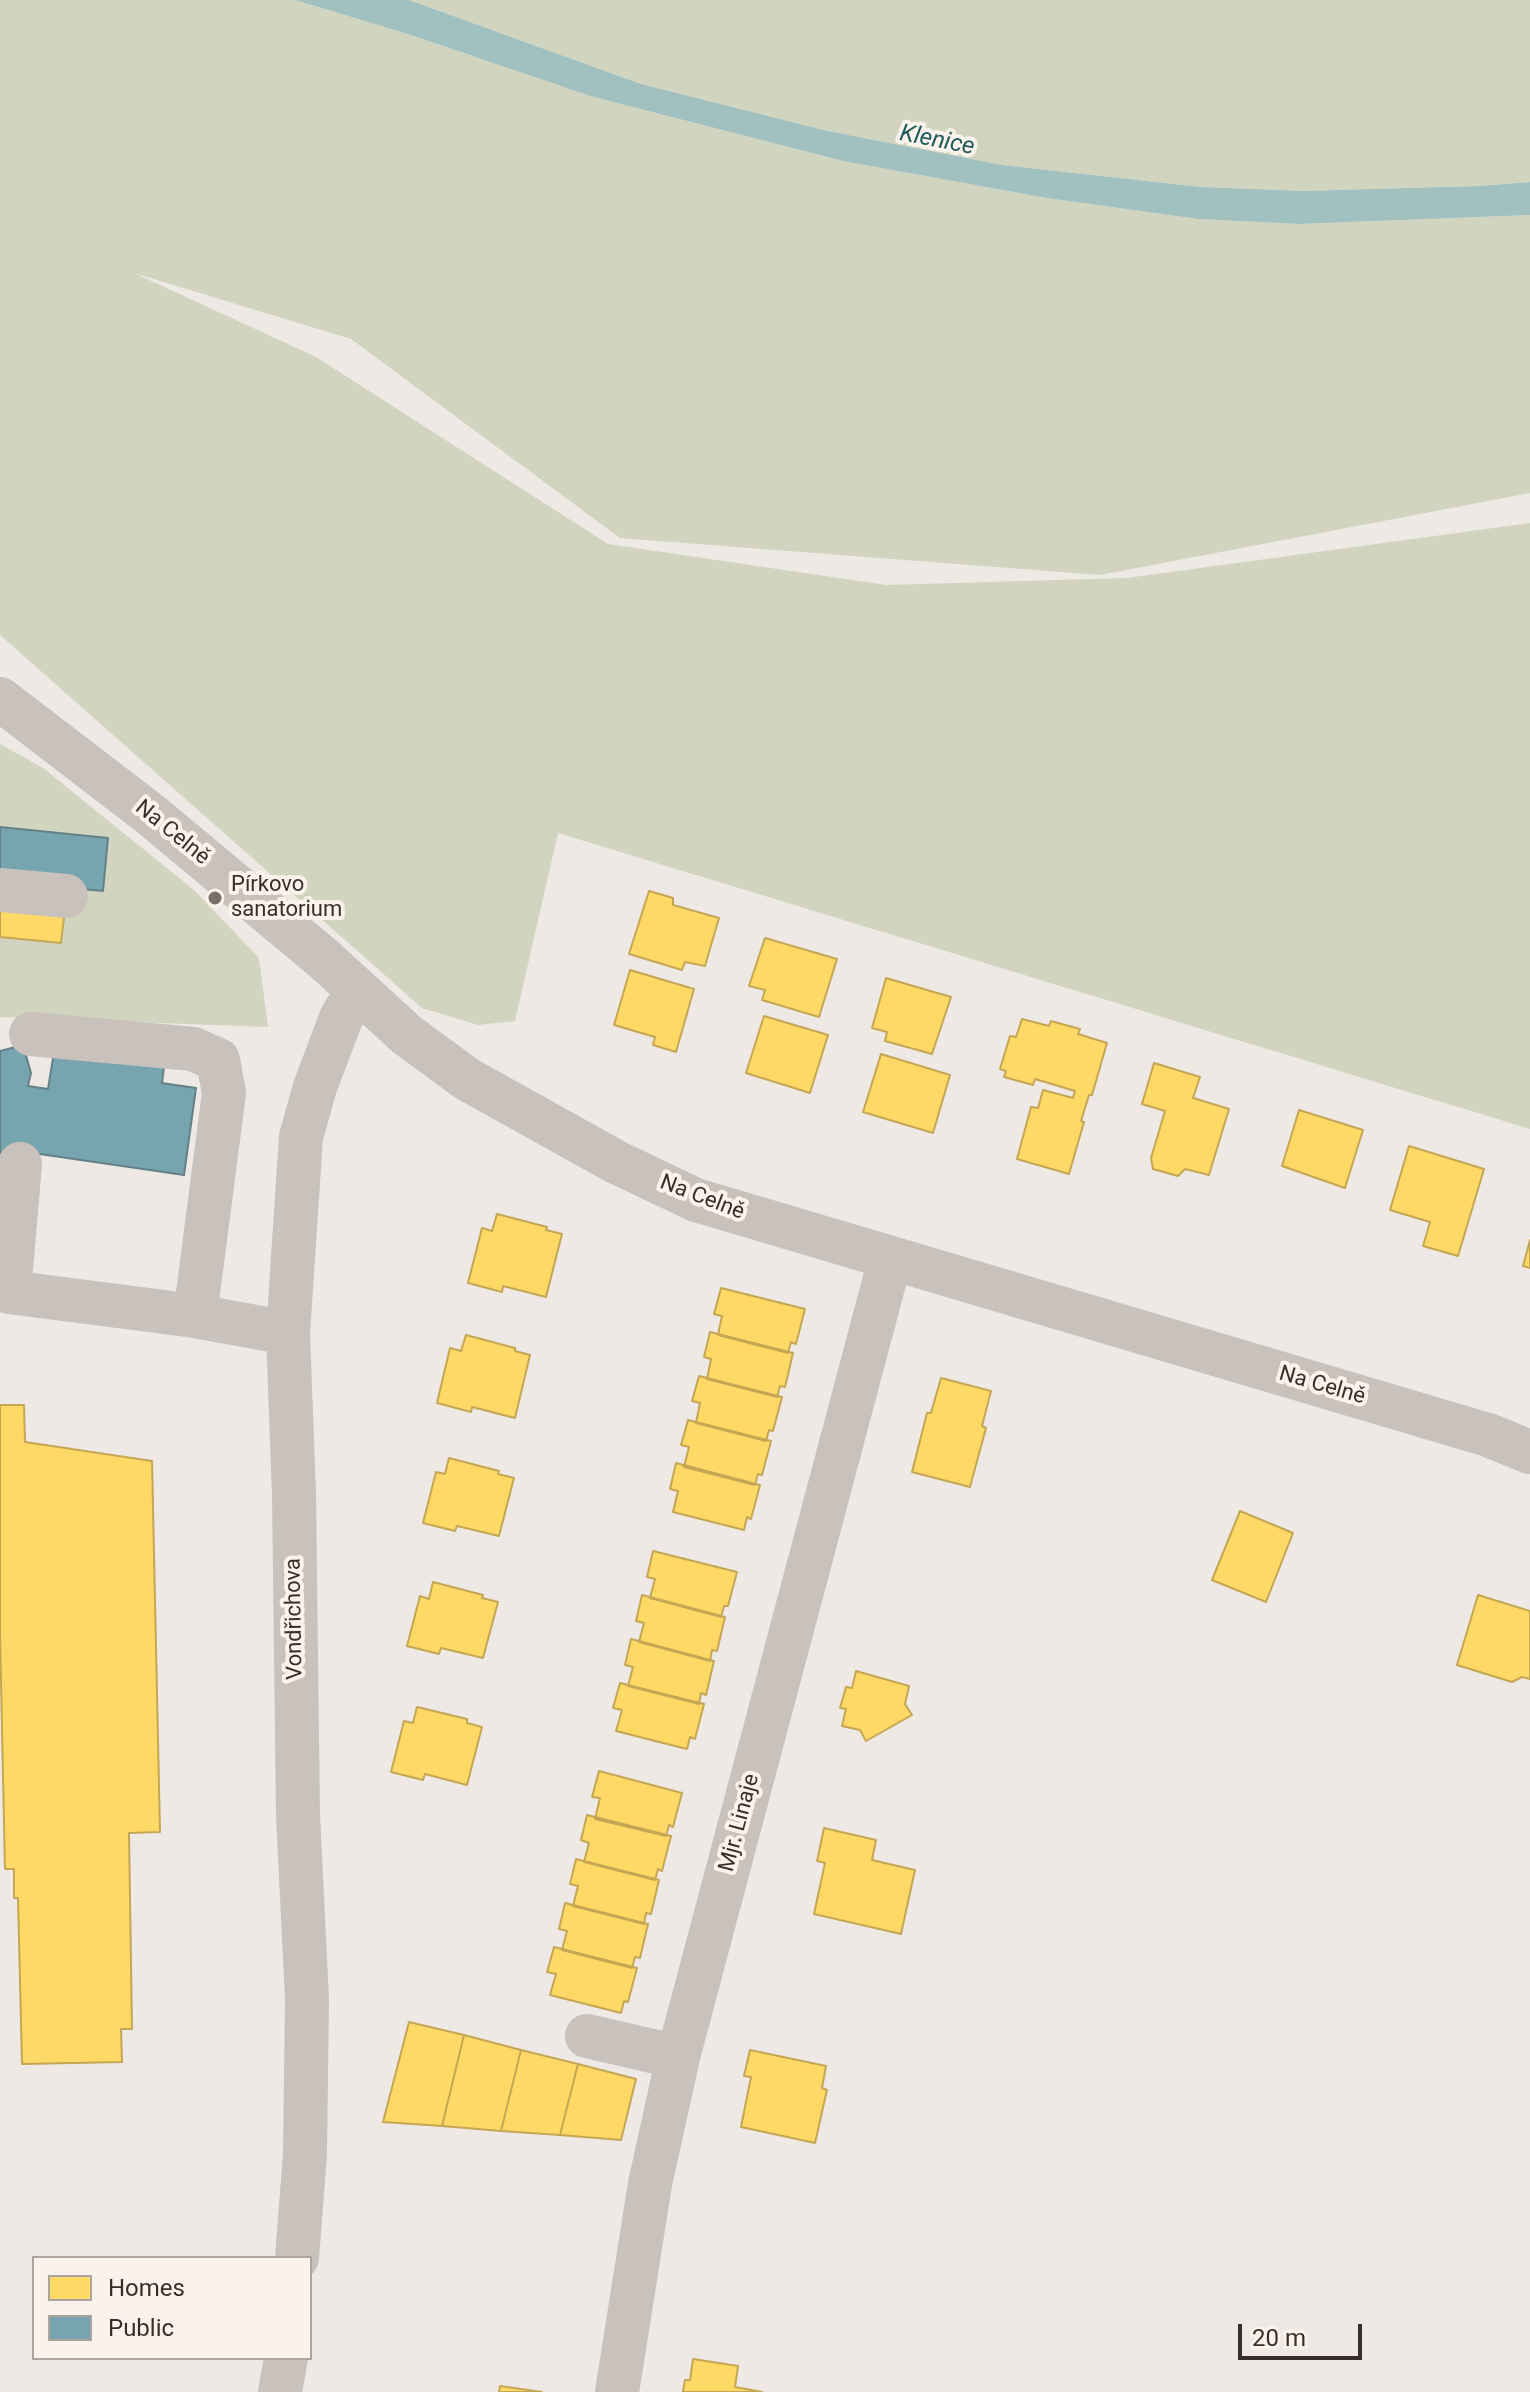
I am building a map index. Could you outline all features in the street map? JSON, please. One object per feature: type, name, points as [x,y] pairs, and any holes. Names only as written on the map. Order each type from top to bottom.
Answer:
[{"type":"street","name":"Na Celně","points":[[7,711],[150,814],[324,959],[407,1035],[467,1079],[616,1162],[696,1200],[1488,1435],[1530,1452]]},
{"type":"street","points":[[0,890],[66,896]]},
{"type":"street","name":"Vondřichova","points":[[297,2256],[305,2154],[307,1999],[298,1815],[294,1494],[288,1333],[301,1137],[315,1087],[341,1018],[357,991]]},
{"type":"street","points":[[31,1034],[193,1049],[218,1060],[224,1093],[195,1316]]},
{"type":"street","points":[[20,1164],[5,1294],[195,1316],[288,1333]]},
{"type":"street","name":"Mjr. Linaje","points":[[617,2392],[650,2184],[678,2057],[890,1260]]},
{"type":"street","points":[[587,2036],[678,2057]]},
{"type":"street","points":[[280,2392],[286,2360]]},
{"type":"green space","points":[[0,0],[295,0],[411,35],[590,96],[843,161],[1047,198],[1198,219],[1298,224],[1530,215],[1530,493],[1100,575],[620,538],[351,339],[134,273],[316,357],[608,544],[886,585],[1127,578],[1530,523],[1530,1129],[558,833],[515,1021],[478,1025],[422,1008],[0,635]]},
{"type":"green space","points":[[409,0],[1530,0],[1530,182],[1303,191],[1201,187],[1002,165],[828,131],[641,84]]},
{"type":"green space","points":[[0,744],[43,768],[194,890],[259,958],[268,1027],[0,1017]]},
{"type":"water","points":[[295,0],[409,0],[641,84],[828,131],[1002,165],[1201,187],[1303,191],[1530,182],[1530,215],[1298,224],[1198,219],[1047,198],[843,161],[590,96],[411,35]]},
{"type":"building: Homes","points":[[649,891],[673,898],[673,905],[719,918],[705,966],[685,962],[682,970],[629,954]]},
{"type":"building: Homes","points":[[0,902],[65,909],[61,943],[0,937]]},
{"type":"building: Homes","points":[[765,938],[837,959],[819,1017],[762,1000],[765,990],[749,986]]},
{"type":"building: Homes","points":[[630,970],[694,989],[676,1052],[653,1045],[655,1037],[614,1025]]},
{"type":"building: Homes","points":[[886,978],[951,997],[932,1054],[885,1041],[887,1032],[872,1028]]},
{"type":"building: Homes","points":[[764,1016],[828,1035],[810,1093],[746,1073]]},
{"type":"building: Homes","points":[[1022,1019],[1049,1026],[1051,1021],[1080,1029],[1078,1034],[1107,1043],[1081,1121],[1084,1122],[1069,1174],[1017,1159],[1031,1107],[1038,1108],[1043,1090],[1073,1098],[1075,1091],[1035,1079],[1033,1085],[1004,1077],[1006,1071],[1000,1069],[1010,1036],[1016,1037]]},
{"type":"building: Homes","points":[[881,1054],[950,1075],[933,1133],[863,1112]]},
{"type":"building: Homes","points":[[1154,1063],[1200,1077],[1193,1098],[1229,1109],[1209,1175],[1185,1169],[1178,1176],[1153,1169],[1151,1158],[1165,1111],[1142,1104]]},
{"type":"building: Homes","points":[[1299,1110],[1363,1130],[1345,1188],[1282,1166]]},
{"type":"building: Homes","points":[[1409,1146],[1484,1169],[1458,1256],[1423,1246],[1430,1222],[1390,1210]]},
{"type":"building: Homes","points":[[497,1214],[562,1234],[546,1297],[503,1286],[502,1292],[468,1283],[482,1228],[492,1231]]},
{"type":"building: Homes","points":[[1530,1240],[1530,1268],[1523,1266]]},
{"type":"building: Homes","points":[[721,1288],[805,1309],[796,1344],[791,1342],[788,1353],[718,1335],[722,1316],[714,1314]]},
{"type":"building: Homes","points":[[710,1332],[793,1353],[785,1387],[780,1386],[777,1397],[707,1379],[711,1359],[704,1357]]},
{"type":"building: Homes","points":[[466,1335],[530,1355],[515,1418],[472,1407],[471,1412],[437,1403],[450,1348],[461,1351]]},
{"type":"building: Homes","points":[[699,1376],[782,1397],[773,1431],[769,1430],[766,1441],[696,1423],[700,1403],[692,1401]]},
{"type":"building: Homes","points":[[941,1378],[991,1391],[982,1426],[986,1428],[970,1487],[912,1472],[927,1413],[931,1413]]},
{"type":"building: Homes","points":[[0,1405],[24,1405],[25,1442],[152,1461],[160,1832],[129,1833],[132,2029],[121,2029],[122,2062],[22,2064],[18,1898],[14,1898],[14,1869],[5,1869],[0,1634]]},
{"type":"building: Homes","points":[[688,1420],[771,1441],[762,1475],[758,1474],[755,1485],[684,1467],[689,1447],[681,1445]]},
{"type":"building: Homes","points":[[449,1458],[514,1478],[499,1536],[457,1526],[455,1531],[423,1523],[436,1472],[445,1474]]},
{"type":"building: Homes","points":[[676,1463],[760,1485],[751,1519],[747,1517],[744,1530],[673,1512],[678,1491],[670,1489]]},
{"type":"building: Homes","points":[[1240,1511],[1293,1533],[1266,1602],[1212,1580]]},
{"type":"building: Homes","points":[[653,1551],[737,1572],[728,1606],[724,1606],[721,1617],[650,1598],[655,1579],[647,1577]]},
{"type":"building: Homes","points":[[433,1582],[498,1602],[483,1658],[441,1648],[439,1654],[407,1646],[420,1596],[429,1599]]},
{"type":"building: Homes","points":[[642,1595],[725,1617],[717,1651],[712,1650],[710,1661],[639,1642],[644,1623],[636,1621]]},
{"type":"building: Homes","points":[[1478,1595],[1530,1611],[1530,1679],[1522,1677],[1512,1682],[1457,1665]]},
{"type":"building: Homes","points":[[631,1639],[714,1661],[706,1695],[701,1693],[699,1704],[628,1686],[633,1667],[625,1665]]},
{"type":"building: Homes","points":[[856,1671],[909,1686],[905,1704],[912,1715],[866,1741],[860,1730],[842,1726],[846,1709],[840,1708],[846,1687],[852,1688]]},
{"type":"building: Homes","points":[[620,1683],[704,1704],[695,1739],[690,1737],[687,1749],[616,1731],[622,1710],[613,1708]]},
{"type":"building: Homes","points":[[417,1707],[467,1719],[467,1723],[482,1727],[467,1785],[425,1774],[423,1780],[391,1772],[404,1721],[413,1723]]},
{"type":"building: Homes","points":[[599,1771],[682,1793],[673,1827],[669,1825],[666,1836],[595,1819],[600,1798],[592,1797]]},
{"type":"building: Homes","points":[[587,1815],[671,1836],[662,1871],[658,1869],[655,1880],[584,1862],[589,1843],[581,1840]]},
{"type":"building: Homes","points":[[824,1828],[876,1840],[872,1860],[915,1870],[901,1934],[814,1914],[825,1863],[817,1861]]},
{"type":"building: Homes","points":[[576,1859],[659,1880],[651,1914],[646,1913],[644,1924],[573,1906],[578,1886],[570,1884]]},
{"type":"building: Homes","points":[[565,1903],[648,1924],[640,1958],[635,1957],[632,1968],[562,1950],[567,1931],[559,1929]]},
{"type":"building: Homes","points":[[554,1947],[637,1968],[628,2002],[624,2001],[621,2013],[550,1995],[556,1974],[547,1972]]},
{"type":"building: Homes","points":[[409,2022],[464,2035],[442,2126],[383,2122]]},
{"type":"building: Homes","points":[[464,2035],[521,2050],[501,2131],[442,2126]]},
{"type":"building: Homes","points":[[521,2050],[578,2064],[560,2135],[501,2131]]},
{"type":"building: Homes","points":[[750,2050],[826,2066],[822,2088],[827,2090],[815,2143],[741,2127],[751,2077],[744,2076]]},
{"type":"building: Homes","points":[[578,2064],[636,2079],[621,2140],[560,2135]]},
{"type":"building: Homes","points":[[693,2359],[738,2366],[735,2387],[762,2392],[683,2392],[685,2380],[690,2380]]},
{"type":"building: Homes","points":[[500,2386],[542,2392],[499,2392]]},
{"type":"building: Public","points":[[0,827],[108,838],[103,891],[0,881]]},
{"type":"building: Public","points":[[23,1045],[31,1073],[28,1086],[48,1089],[54,1052],[164,1067],[162,1083],[196,1088],[184,1175],[19,1151],[0,1156],[0,1051]]},
{"type":"place","name":"Pírkovo sanatorium","points":[[215,898]]},
{"type":"water label","name":"Klenice","points":[[937,141]]}]
